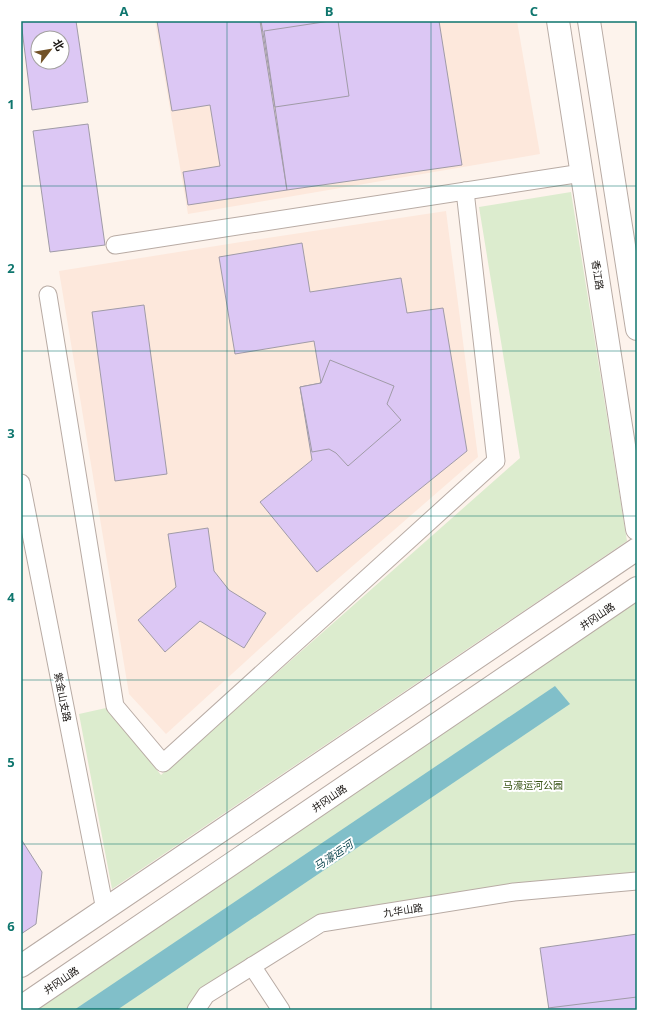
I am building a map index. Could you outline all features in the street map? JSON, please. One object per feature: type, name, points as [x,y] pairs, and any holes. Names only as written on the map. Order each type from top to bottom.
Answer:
[{"type":"main road","name":"香江路","points":[[558,21],[637,529]]},
{"type":"main road","points":[[590,21],[637,329]]},
{"type":"main road","points":[[21,966],[637,549]]},
{"type":"main road","name":"井冈山路","points":[[21,1007],[637,588]]},
{"type":"street","points":[[115,245],[582,173]]},
{"type":"street","points":[[48,296],[115,706],[163,762],[496,461],[466,191]]},
{"type":"street","name":"紫金山支路","points":[[21,483],[105,910]]},
{"type":"street","name":"九华山路","points":[[196,1010],[206,995],[321,923],[514,892],[637,881]]},
{"type":"street","points":[[252,966],[281,1010]]},
{"type":"shaded area","points":[[155,21],[517,21],[540,154],[188,214]]},
{"type":"shaded area","points":[[446,211],[478,457],[302,610],[166,734],[129,694],[59,271]]},
{"type":"green space","points":[[571,192],[627,541],[112,889],[79,714],[106,708],[161,775],[520,458],[479,207]]},
{"type":"green space","name":"马濠运河公园","points":[[637,588],[637,881],[321,923],[196,1010],[21,1010]]},
{"type":"water","name":"马濠运河","points":[[555,686],[570,704],[117,1010],[74,1010]]},
{"type":"building","points":[[21,21],[76,21],[88,102],[32,110]]},
{"type":"building","points":[[157,21],[260,21],[287,190],[188,205],[183,172],[220,166],[210,105],[172,111]]},
{"type":"building","points":[[261,21],[439,21],[462,165],[287,190]]},
{"type":"building","points":[[338,21],[349,96],[275,107],[264,31]]},
{"type":"building","points":[[88,124],[105,245],[50,252],[33,131]]},
{"type":"building","points":[[302,243],[310,292],[401,278],[407,313],[443,308],[467,451],[317,572],[260,502],[312,460],[300,387],[321,383],[314,341],[235,354],[219,257]]},
{"type":"building","points":[[144,305],[167,474],[115,481],[92,312]]},
{"type":"building","points":[[330,360],[394,386],[387,404],[401,420],[348,466],[336,453],[329,449],[312,452],[300,387],[321,383]]},
{"type":"building","points":[[208,528],[214,571],[229,590],[266,613],[244,648],[200,621],[165,652],[138,620],[176,587],[168,534]]},
{"type":"building","points":[[21,839],[42,872],[36,924],[21,934]]},
{"type":"building","points":[[637,934],[637,1010],[549,1010],[540,948]]},
{"type":"building","points":[[637,997],[637,1010],[549,1010],[548,1008]]}]
